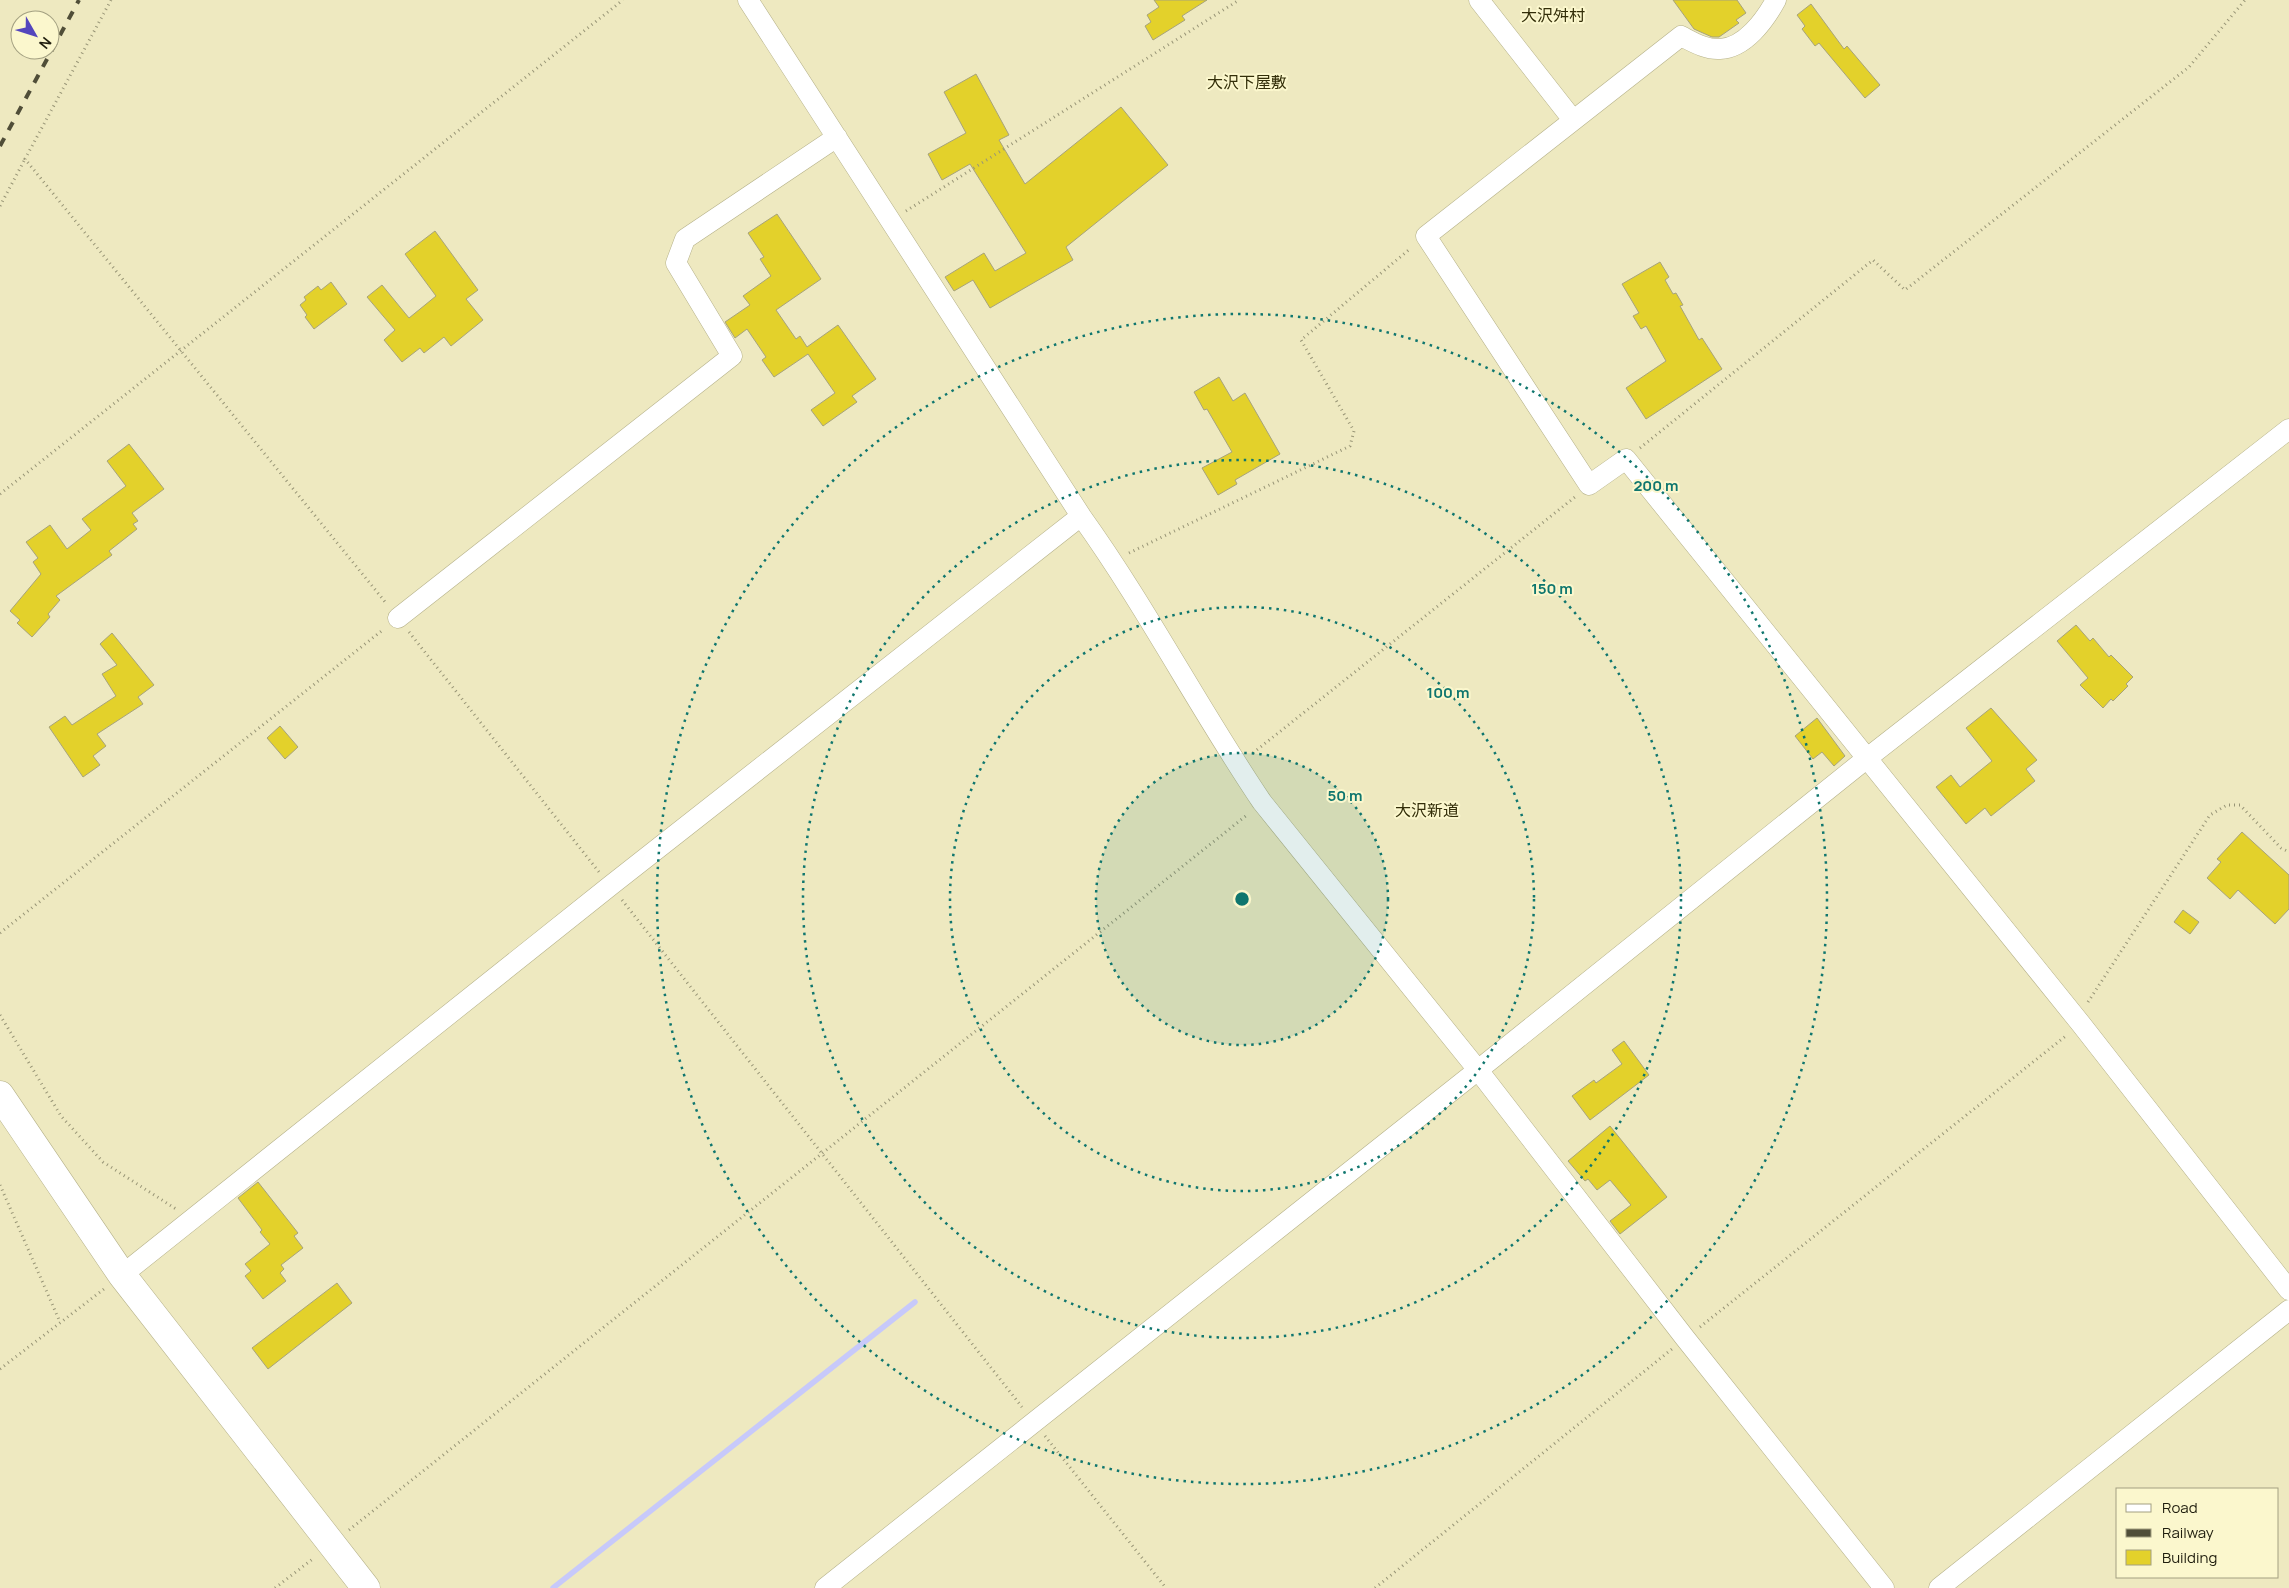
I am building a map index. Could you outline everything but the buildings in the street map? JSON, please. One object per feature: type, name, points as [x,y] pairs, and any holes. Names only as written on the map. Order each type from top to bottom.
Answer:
[{"type":"street","points":[[748,0],[1081,516],[1113,560],[1237,766],[1262,802],[1478,1070],[1685,1338],[1884,1588]]},
{"type":"street","points":[[1479,0],[1573,120]]},
{"type":"street","points":[[1776,0],[1769,14],[1741,43],[1721,49],[1699,46],[1681,36],[1426,236],[1589,485],[1626,460],[2081,1024],[2289,1290]]},
{"type":"street","points":[[398,618],[732,356],[676,263],[685,239],[837,137]]},
{"type":"street","points":[[825,1588],[1478,1070],[1866,759],[2289,429]]},
{"type":"street","points":[[122,1275],[610,886],[1081,516]]},
{"type":"street","points":[[0,1095],[122,1275],[366,1588]]},
{"type":"street","points":[[1939,1588],[2289,1310]]},
{"type":"path","points":[[0,206],[111,0]]},
{"type":"path","points":[[0,494],[623,0]]},
{"type":"path","points":[[891,221],[1239,0]]},
{"type":"path","points":[[1626,460],[1873,260],[1905,290],[2189,67],[2245,0]]},
{"type":"path","points":[[25,159],[398,618],[1166,1588]]},
{"type":"path","points":[[1113,560],[1350,446],[1354,431],[1301,340],[1426,236]]},
{"type":"path","points":[[1237,766],[1589,485]]},
{"type":"path","points":[[0,932],[398,618]]},
{"type":"path","points":[[275,1588],[823,1154],[1262,802]]},
{"type":"path","points":[[1375,1588],[1685,1338],[2081,1024],[2084,1008],[2210,815],[2227,805],[2240,806],[2281,848],[2289,852]]},
{"type":"path","points":[[0,1015],[61,1116],[103,1162],[192,1218]]},
{"type":"path","points":[[0,1185],[60,1322]]},
{"type":"path","points":[[0,1369],[122,1275]]},
{"type":"waterway","points":[[553,1588],[915,1302]]},
{"type":"railway","points":[[0,146],[79,0]]},
{"type":"district","name":"大沢舛村","points":[[1553,15]]},
{"type":"district","name":"大沢下屋敷","points":[[1247,82]]},
{"type":"district","name":"大沢新道","points":[[1427,810]]}]
